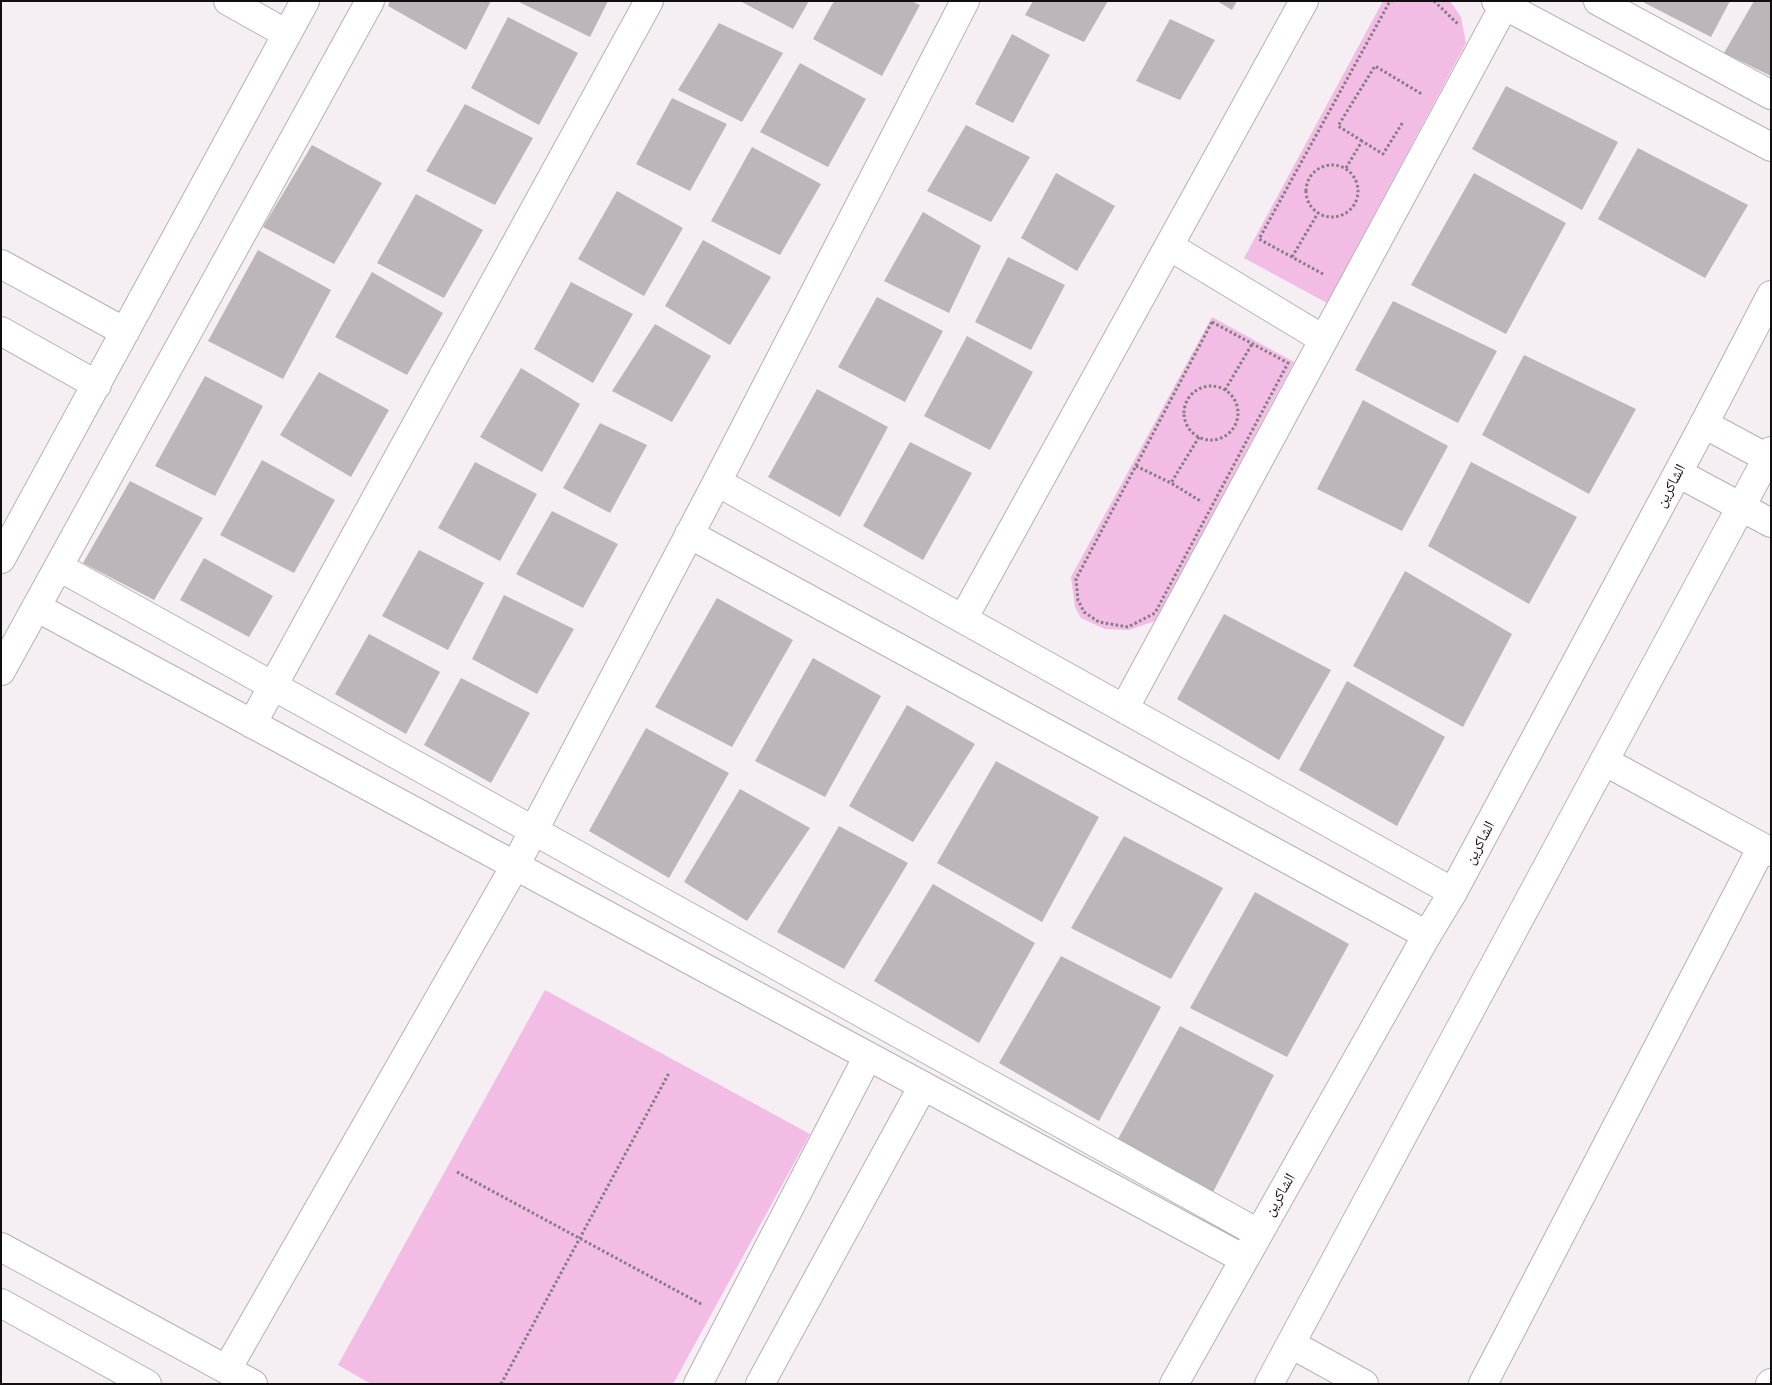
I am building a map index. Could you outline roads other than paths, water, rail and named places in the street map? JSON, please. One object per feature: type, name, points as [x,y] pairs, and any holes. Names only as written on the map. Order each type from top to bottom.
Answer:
[{"type":"street","points":[[228,1],[288,34]]},
{"type":"street","points":[[1,559],[305,1]]},
{"type":"street","points":[[1,671],[370,1]]},
{"type":"street","points":[[252,724],[649,1]]},
{"type":"street","points":[[227,1370],[516,866],[965,1]]},
{"type":"street","points":[[964,619],[1304,1]]},
{"type":"street","points":[[1598,1],[1771,95]]},
{"type":"street","points":[[1124,709],[1324,339],[1500,3],[1771,147]]},
{"type":"street","points":[[1169,246],[1324,339]]},
{"type":"street","points":[[1,264],[125,332]]},
{"type":"street","name":"الشاكرين","points":[[1174,1384],[1453,892],[1678,473],[1771,295]]},
{"type":"street","points":[[1,331],[96,385]]},
{"type":"street","points":[[1269,1384],[1769,456],[1704,424]]},
{"type":"street","points":[[1678,473],[1771,523]]},
{"type":"street","points":[[717,482],[1453,892]]},
{"type":"street","points":[[688,534],[1427,935]]},
{"type":"street","points":[[59,567],[1258,1233]]},
{"type":"street","points":[[36,607],[1244,1259]]},
{"type":"street","points":[[1483,1384],[1766,849],[1604,761]]},
{"type":"street","points":[[698,1384],[868,1056]]},
{"type":"street","points":[[760,1384],[923,1086]]},
{"type":"street","points":[[1,1247],[253,1384]]},
{"type":"street","points":[[1,1303],[147,1384]]},
{"type":"street","points":[[1291,1344],[1364,1384]]}]
